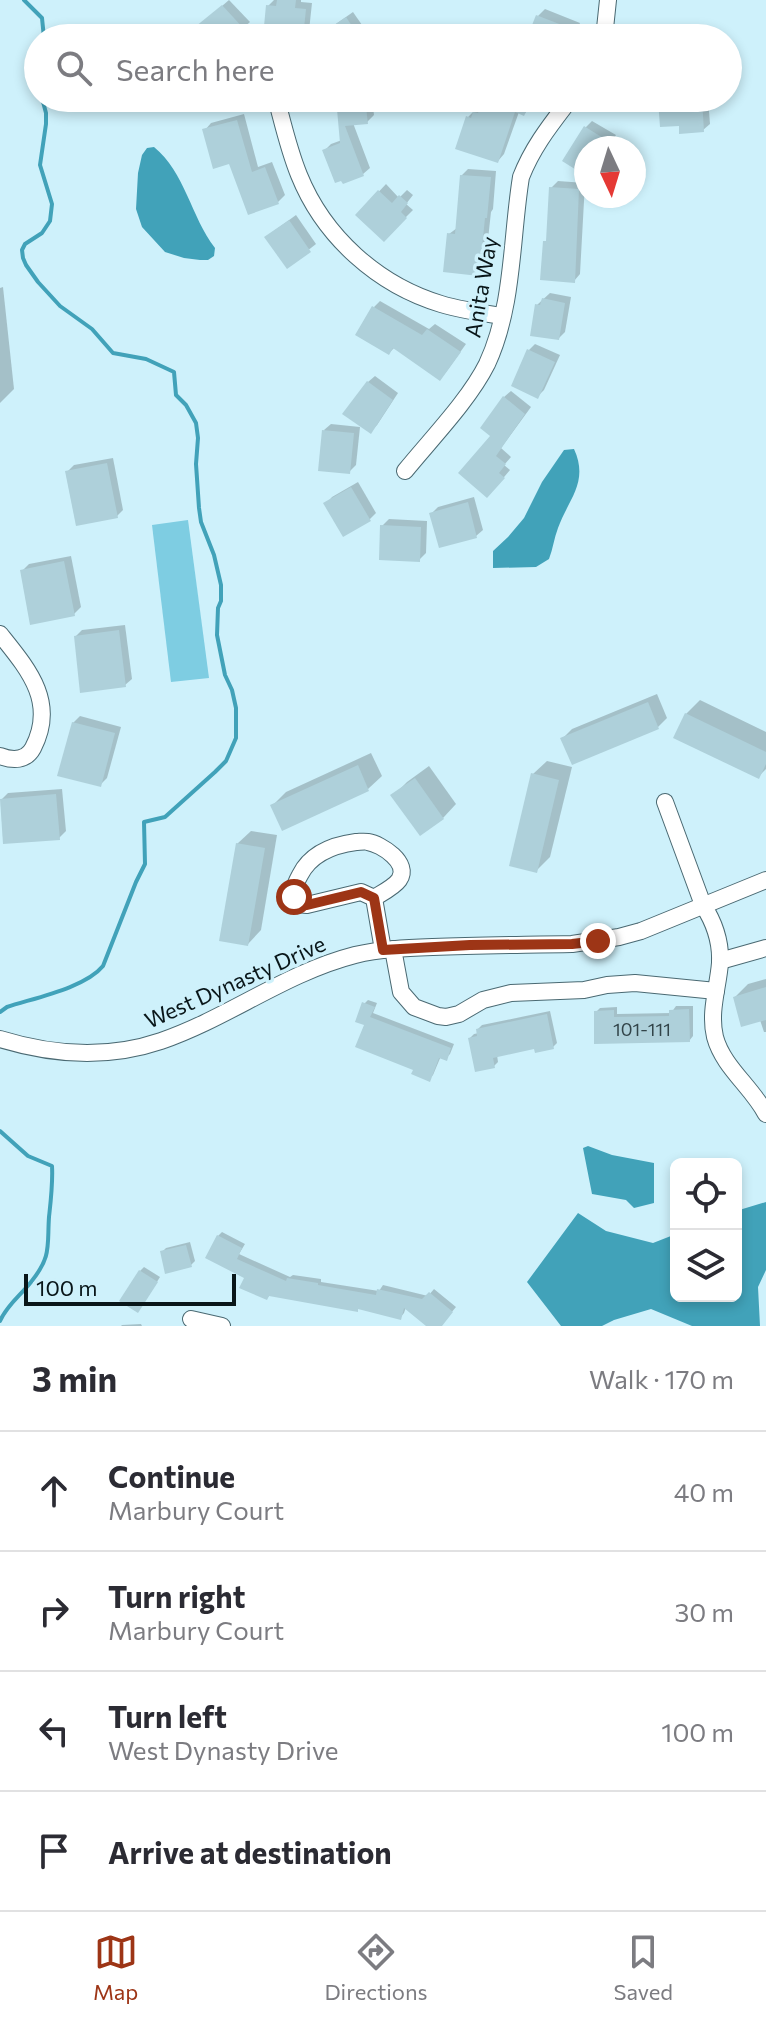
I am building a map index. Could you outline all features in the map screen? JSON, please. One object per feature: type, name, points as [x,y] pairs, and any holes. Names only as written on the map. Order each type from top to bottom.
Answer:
[{"type":"street","points":[[605,24],[608,0]]},
{"type":"street","points":[[280,112],[299,176],[308,195],[329,226],[359,260],[419,296],[467,311],[502,316]]},
{"type":"street","name":"Anita Way","points":[[405,471],[477,381],[493,348],[506,297],[521,177],[539,139],[560,112]]},
{"type":"street","points":[[0,634],[34,682],[41,698],[43,719],[30,753],[21,759],[9,760],[0,756]]},
{"type":"street","points":[[665,802],[703,905],[712,920],[720,961],[713,1008],[719,1048],[766,1114]]},
{"type":"street","points":[[367,841],[389,851],[400,865],[402,874],[398,881],[374,898],[361,892],[307,905],[297,904],[293,889],[301,871],[322,852],[335,845],[367,841]]},
{"type":"street","name":"West Dynasty Drive","points":[[0,1039],[42,1050],[77,1053],[147,1045],[183,1032],[314,968],[358,954],[598,941],[641,931],[766,880]]},
{"type":"street","points":[[374,898],[401,992],[414,1007],[438,1016],[459,1014],[483,1000],[511,993],[584,990],[635,983],[716,991]]},
{"type":"street","points":[[720,961],[766,948]]},
{"type":"street","points":[[191,1319],[222,1326]]},
{"type":"shaded area","points":[[154,147],[165,157],[181,182],[215,248],[214,256],[208,260],[184,258],[165,252],[142,227],[136,209],[138,173],[142,155],[147,148]]},
{"type":"shaded area","points":[[574,449],[579,471],[576,490],[558,528],[549,559],[536,567],[493,568],[493,551],[524,518],[542,482],[564,450]]},
{"type":"shaded area","points":[[188,520],[209,678],[171,682],[152,525]]},
{"type":"shaded area","points":[[588,1146],[612,1155],[654,1163],[654,1203],[634,1208],[626,1200],[592,1194],[583,1148]]},
{"type":"shaded area","points":[[766,1202],[766,1270],[758,1287],[760,1326],[692,1326],[651,1309],[602,1326],[561,1326],[527,1282],[578,1213],[606,1231],[653,1243],[670,1236],[670,1302],[742,1302],[742,1209]]},
{"type":"building","points":[[277,0],[296,0],[295,8],[306,9],[304,24],[264,24],[266,5],[276,6]]},
{"type":"building","points":[[222,5],[239,24],[199,24]]},
{"type":"building","points":[[536,15],[559,24],[532,24]]},
{"type":"building","points":[[346,17],[351,24],[336,24]]},
{"type":"building","points":[[337,112],[367,112],[368,124],[345,126],[364,176],[343,184],[341,181],[335,183],[322,150],[340,143]]},
{"type":"building","points":[[473,112],[515,112],[498,163],[455,149],[466,116],[471,118]]},
{"type":"building","points":[[659,112],[703,112],[704,132],[679,134],[679,126],[660,127]]},
{"type":"building","points":[[237,120],[252,172],[265,167],[279,204],[248,215],[229,164],[213,169],[202,129]]},
{"type":"building","points":[[584,126],[600,136],[578,136]]},
{"type":"building","points":[[574,142],[574,168],[562,161]]},
{"type":"building","points":[[460,175],[491,177],[479,276],[443,272],[447,233],[455,234]]},
{"type":"building","points":[[549,187],[574,189],[574,208],[578,208],[575,283],[540,280],[543,241],[546,241]]},
{"type":"building","points":[[378,190],[392,203],[399,195],[408,203],[401,212],[407,218],[384,242],[355,215]]},
{"type":"building","points":[[289,220],[311,252],[287,269],[264,237]]},
{"type":"building","points":[[542,298],[565,303],[559,340],[530,336],[535,304],[540,305]]},
{"type":"building","points":[[372,306],[422,335],[427,329],[461,352],[440,381],[393,348],[389,355],[355,335]]},
{"type":"building","points":[[527,349],[555,362],[538,399],[511,386]]},
{"type":"building","points":[[367,381],[393,400],[371,434],[342,414]]},
{"type":"building","points":[[503,396],[525,414],[496,456],[506,464],[499,473],[505,478],[487,498],[458,473],[490,436],[480,428]]},
{"type":"building","points":[[322,430],[354,433],[350,474],[318,471]]},
{"type":"building","points":[[107,463],[118,518],[76,526],[65,471]]},
{"type":"building","points":[[351,487],[371,521],[343,537],[323,503]]},
{"type":"building","points":[[468,502],[477,538],[439,548],[429,513]]},
{"type":"building","points":[[380,525],[421,527],[420,562],[379,560]]},
{"type":"building","points":[[64,561],[75,616],[30,625],[20,570]]},
{"type":"building","points":[[119,630],[126,687],[80,693],[74,636]]},
{"type":"building","points":[[648,702],[659,729],[572,765],[560,738]]},
{"type":"building","points":[[685,713],[766,752],[766,764],[759,779],[673,738]]},
{"type":"building","points":[[72,722],[115,733],[101,787],[57,776]]},
{"type":"building","points":[[358,765],[369,791],[282,831],[270,805]]},
{"type":"building","points":[[531,773],[559,780],[537,873],[509,866]]},
{"type":"building","points":[[415,778],[444,819],[420,836],[390,795]]},
{"type":"building","points":[[56,794],[60,840],[3,844],[0,799]]},
{"type":"building","points":[[236,843],[265,848],[248,946],[219,941]]},
{"type":"building","points":[[766,987],[766,1020],[741,1027],[733,997]]},
{"type":"building","points":[[362,1002],[375,1007],[370,1017],[451,1048],[447,1061],[439,1058],[430,1082],[411,1074],[413,1070],[355,1047],[364,1025],[355,1022]]},
{"type":"building","points":[[689,1009],[690,1042],[594,1044],[594,1011],[614,1010],[614,1017],[669,1016],[669,1010]]},
{"type":"building","points":[[547,1014],[554,1049],[535,1053],[534,1049],[493,1058],[495,1068],[475,1072],[468,1038],[477,1036],[476,1029]]},
{"type":"building","points":[[217,1235],[242,1248],[237,1259],[286,1281],[287,1278],[376,1295],[377,1289],[422,1299],[429,1292],[453,1312],[442,1326],[426,1326],[404,1308],[401,1320],[358,1309],[358,1312],[269,1296],[267,1300],[239,1288],[244,1278],[205,1258]]},
{"type":"building","points":[[186,1245],[192,1267],[165,1274],[160,1251]]},
{"type":"building","points":[[139,1270],[158,1282],[138,1313],[119,1301]]},
{"type":"waterway","points":[[24,0],[42,18],[43,24]]},
{"type":"waterway","points":[[0,1012],[72,986],[103,966],[145,864],[144,822],[165,817],[215,772],[226,761],[236,738],[236,708],[217,635],[221,585],[199,508],[196,423],[176,395],[174,372],[146,359],[113,353],[92,329],[60,306],[38,282],[23,258],[25,244],[42,233],[50,221],[52,204],[40,165],[46,112]]},
{"type":"waterway","points":[[0,1131],[28,1156],[52,1166],[45,1258],[38,1273],[0,1321]]},
{"type":"route","points":[[294,897],[297,904],[307,905],[361,892],[374,898],[383,950],[598,941]]}]
